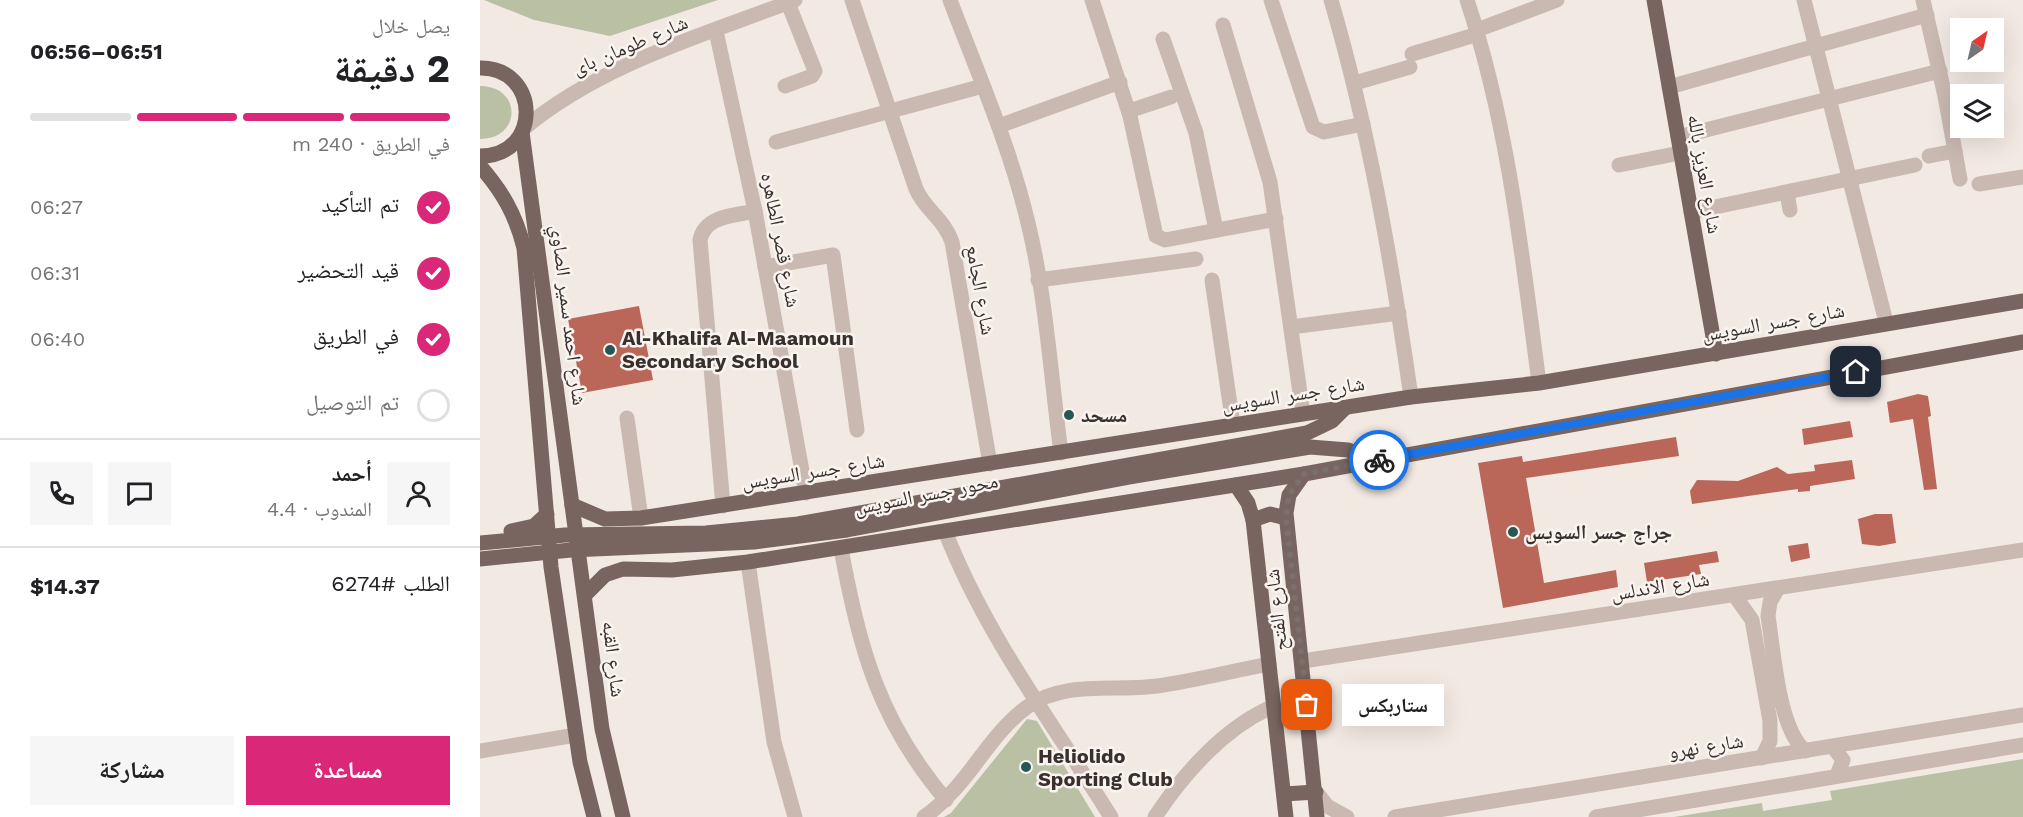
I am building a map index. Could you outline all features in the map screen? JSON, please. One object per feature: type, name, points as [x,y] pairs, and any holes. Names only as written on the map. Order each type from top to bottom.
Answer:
[{"type":"main road","name":"شارع العزيز بالله","points":[[1654,0],[1716,354]]},
{"type":"main road","points":[[480,55],[486,69]]},
{"type":"main road","name":"شارع احمد سمير الصاوي","points":[[486,69],[512,79],[524,97],[526,119],[523,131],[572,505]]},
{"type":"main road","points":[[480,156],[504,151],[523,131]]},
{"type":"main road","name":"شارع احمد سمير الصاوي","points":[[480,166],[503,195],[512,212],[524,248],[547,514]]},
{"type":"main road","name":"شارع جسر السويس","points":[[572,505],[605,519],[641,518],[1411,397],[1539,383],[1716,354],[1886,322],[2023,301]]},
{"type":"main road","points":[[585,595],[605,575],[623,569],[672,570],[748,562],[1304,474],[2023,342]]},
{"type":"main road","name":"محور جسر السويس","points":[[480,543],[565,535],[706,539],[833,519],[1307,433],[1332,422],[1345,408]]},
{"type":"main road","name":"محور جسر السويس","points":[[480,559],[706,539],[847,530],[1130,477],[1310,447],[1348,450],[1375,461]]},
{"type":"main road","name":"شارع الفتح","points":[[1304,474],[1289,495],[1286,518],[1317,817]]},
{"type":"main road","name":"شارع الفتح","points":[[1236,485],[1248,503],[1253,520],[1286,817]]},
{"type":"main road","name":"شارع القبه","points":[[572,505],[602,729],[623,817]]},
{"type":"main road","points":[[480,536],[534,526],[547,514]]},
{"type":"main road","points":[[547,514],[551,567],[576,735],[594,817]]},
{"type":"main road","points":[[1253,520],[1269,514],[1286,518]]},
{"type":"main road","points":[[641,518],[626,531],[623,544],[630,562],[642,570]]},
{"type":"main road","points":[[521,530],[529,548],[524,560]]},
{"type":"main road","points":[[480,567],[524,560],[551,567]]},
{"type":"main road","points":[[1284,794],[1316,792]]},
{"type":"street","name":"شارع الجامع","points":[[852,0],[919,196],[945,226],[952,242],[990,464]]},
{"type":"street","points":[[950,0],[999,126],[1028,221],[1061,453]]},
{"type":"street","points":[[1092,0],[1129,111],[1140,153],[1155,236],[1165,240],[1276,219]]},
{"type":"street","points":[[1271,0],[1313,127],[1324,132],[1363,124]]},
{"type":"street","points":[[1331,0],[1355,83],[1399,313],[1411,397]]},
{"type":"street","points":[[1467,0],[1499,117],[1513,189],[1539,383]]},
{"type":"street","points":[[1355,83],[1557,0]]},
{"type":"street","points":[[1804,0],[1886,322]]},
{"type":"street","points":[[1923,0],[1940,71],[1960,179]]},
{"type":"street","points":[[785,86],[812,76],[815,71],[792,1]]},
{"type":"street","name":"شارع طومان باى","points":[[523,131],[562,99],[604,74],[792,1]]},
{"type":"street","points":[[1669,87],[1927,15]]},
{"type":"street","points":[[1223,26],[1258,137],[1276,219],[1303,414]]},
{"type":"street","name":"شارع قصر الطاهره","points":[[716,31],[755,212],[806,493]]},
{"type":"street","points":[[1163,39],[1196,133],[1216,231]]},
{"type":"street","points":[[1678,137],[1940,71]]},
{"type":"street","points":[[999,126],[1120,82]]},
{"type":"street","points":[[777,142],[983,86]]},
{"type":"street","points":[[1129,111],[1171,97]]},
{"type":"street","points":[[1929,156],[1955,151]]},
{"type":"street","points":[[1619,165],[1680,153]]},
{"type":"street","points":[[1691,212],[1915,165]]},
{"type":"street","points":[[1979,184],[2023,177]]},
{"type":"street","points":[[1787,193],[1790,210]]},
{"type":"street","points":[[723,506],[700,240],[704,229],[712,221],[755,212]]},
{"type":"street","points":[[765,267],[833,255],[857,430]]},
{"type":"street","points":[[1038,280],[1196,259]]},
{"type":"street","points":[[1212,280],[1233,425]]},
{"type":"street","points":[[1291,327],[1399,313]]},
{"type":"street","points":[[627,418],[641,518]]},
{"type":"street","points":[[945,531],[983,613],[1111,817]]},
{"type":"street","points":[[841,549],[859,637],[877,691],[903,742],[946,800]]},
{"type":"street","name":"شارع الاندلس","points":[[1302,661],[1777,590],[2023,550]]},
{"type":"street","points":[[748,562],[774,742],[795,817]]},
{"type":"street","points":[[1777,590],[1770,602],[1768,616],[1783,707],[1790,732],[1805,751]]},
{"type":"street","points":[[1735,596],[1752,620],[1770,721],[1770,741],[1762,758]]},
{"type":"street","points":[[924,817],[946,800],[1011,723],[1038,701],[1069,690],[1159,686],[1269,664]]},
{"type":"street","points":[[1155,817],[1180,783],[1212,749],[1248,720],[1274,706]]},
{"type":"street","name":"شارع نهرو","points":[[1395,817],[2023,715]]},
{"type":"street","points":[[480,751],[576,735]]},
{"type":"street","points":[[1596,817],[2023,745]]},
{"type":"street","points":[[1833,747],[1843,760],[1837,775]]},
{"type":"street","points":[[1735,763],[1731,778],[1738,792]]},
{"type":"street","points":[[1316,792],[1328,806],[1347,817]]},
{"type":"green space","points":[[484,0],[718,0],[610,36],[534,20]]},
{"type":"green space","points":[[480,86],[494,88],[504,94],[510,103],[512,112],[510,122],[504,131],[494,137],[480,139]]},
{"type":"green space","name":"Heliolido Sporting Club","points":[[1027,719],[1037,721],[1095,817],[944,817],[951,813]]},
{"type":"green space","points":[[2023,759],[2023,817],[1674,817],[1762,803],[1763,811],[1832,800],[1830,791]]},
{"type":"building","name":"Al-Khalifa Al-Maamoun Secondary School","points":[[639,306],[653,380],[582,393],[568,319]]},
{"type":"building","points":[[1918,394],[1928,396],[1931,416],[1928,417],[1937,489],[1924,490],[1913,419],[1890,423],[1887,402]]},
{"type":"building","points":[[1850,421],[1853,437],[1804,445],[1802,429]]},
{"type":"building","name":"جراج جسر السويس","points":[[1676,437],[1679,456],[1526,478],[1544,583],[1616,570],[1618,587],[1503,608],[1478,463],[1522,456],[1523,462]]},
{"type":"building","points":[[1852,460],[1855,479],[1810,486],[1810,491],[1798,492],[1798,489],[1692,504],[1690,491],[1697,480],[1738,481],[1777,467],[1788,474],[1815,471],[1814,465]]},
{"type":"building","points":[[1875,514],[1892,514],[1896,543],[1879,546],[1862,544],[1858,519]]},
{"type":"building","points":[[1808,543],[1810,558],[1791,562],[1788,546]]},
{"type":"building","points":[[1717,551],[1719,562],[1699,565],[1701,574],[1647,582],[1644,563]]},
{"type":"way so far","points":[[1307,705],[1286,518],[1289,495],[1304,474],[1379,460]]},
{"type":"place","name":"Al-Khalifa Al-Maamoun Secondary School","points":[[610,350]]},
{"type":"place","name":"مسحد","points":[[1069,415]]},
{"type":"place","name":"جراج جسر السويس","points":[[1513,532]]},
{"type":"place","name":"ستاربكس","points":[[1307,705]]},
{"type":"place","name":"Heliolido Sporting Club","points":[[1026,767]]},
{"type":"route","points":[[1379,460],[1856,372]]}]
